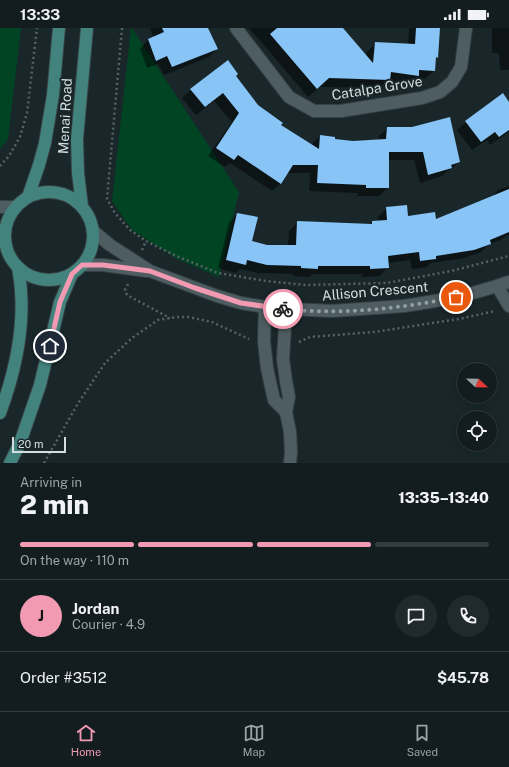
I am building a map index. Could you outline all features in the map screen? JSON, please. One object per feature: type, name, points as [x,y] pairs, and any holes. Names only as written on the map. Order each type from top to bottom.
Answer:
[{"type":"main road","name":"Menai Road","points":[[28,197],[45,143],[59,28]]},
{"type":"main road","name":"Menai Road","points":[[82,206],[78,174],[77,139],[87,28]]},
{"type":"main road","points":[[47,191],[62,194],[82,206],[91,221],[93,237],[91,251],[82,265],[72,274],[58,280],[44,280],[29,275],[18,267],[9,256],[2,237],[5,227],[12,212],[21,201],[28,197],[33,194],[47,191]]},
{"type":"main road","points":[[0,412],[16,358],[21,324],[21,292],[18,267]]},
{"type":"main road","points":[[10,463],[20,443],[40,385],[60,302],[72,274]]},
{"type":"street","name":"Catalpa Grove","points":[[236,28],[289,97],[314,111],[341,111],[422,98],[440,92],[452,82],[461,67],[466,28]]},
{"type":"street","points":[[0,207],[16,207]]},
{"type":"street","points":[[92,231],[110,245],[150,271]]},
{"type":"street","points":[[82,265],[103,265],[150,271]]},
{"type":"street","name":"Allison Crescent","points":[[150,271],[217,296],[241,303],[286,310],[332,312],[404,306],[460,296],[509,282]]},
{"type":"street","points":[[497,286],[505,308]]},
{"type":"street","points":[[265,307],[264,341],[267,368],[274,400],[286,412]]},
{"type":"street","points":[[286,310],[283,359],[289,397],[286,412],[290,432],[290,463]]},
{"type":"path","points":[[0,166],[20,137],[25,119],[33,72],[38,28]]},
{"type":"path","points":[[122,28],[108,199],[115,213],[130,230],[146,241],[174,255],[218,273],[266,281],[305,285],[387,283],[451,271],[509,256]]},
{"type":"path","points":[[296,343],[310,337],[374,332],[459,319],[505,308]]},
{"type":"path","points":[[44,463],[77,404],[105,363],[132,338],[158,320],[188,317],[212,322],[254,341]]},
{"type":"green space","points":[[0,28],[21,28],[8,139],[0,149]]},
{"type":"green space","points":[[131,28],[239,192],[219,277],[177,259],[132,230],[112,201]]},
{"type":"building","points":[[162,28],[208,28],[218,49],[172,67],[167,56],[156,61],[148,39],[164,32]]},
{"type":"building","points":[[277,28],[343,28],[373,63],[375,42],[415,44],[416,28],[440,28],[438,58],[436,57],[435,71],[419,70],[419,76],[391,72],[390,80],[329,78],[317,89],[270,34]]},
{"type":"building","points":[[228,60],[238,74],[236,76],[258,105],[283,123],[281,125],[319,149],[320,135],[335,137],[335,139],[353,141],[386,139],[387,127],[412,127],[450,117],[460,162],[451,165],[452,168],[428,175],[423,152],[389,152],[389,188],[366,188],[366,185],[317,183],[318,165],[293,165],[281,184],[238,155],[234,160],[216,148],[239,113],[223,93],[205,107],[190,89]]},
{"type":"building","points":[[503,93],[509,102],[509,130],[499,137],[495,132],[481,142],[465,121]]},
{"type":"building","points":[[509,189],[509,232],[490,240],[491,244],[474,250],[436,256],[436,259],[420,261],[419,252],[388,256],[389,268],[370,269],[370,266],[318,266],[318,269],[301,268],[301,266],[267,265],[247,260],[246,265],[226,260],[237,213],[258,217],[252,241],[267,245],[296,245],[297,221],[372,224],[372,221],[387,220],[386,207],[407,205],[408,216],[435,212],[436,219]]},
{"type":"way so far","points":[[283,309],[332,312],[404,306],[456,297]]},
{"type":"route","points":[[50,346],[60,302],[72,274],[82,265],[103,265],[150,271],[217,296],[241,303],[283,309]]}]
